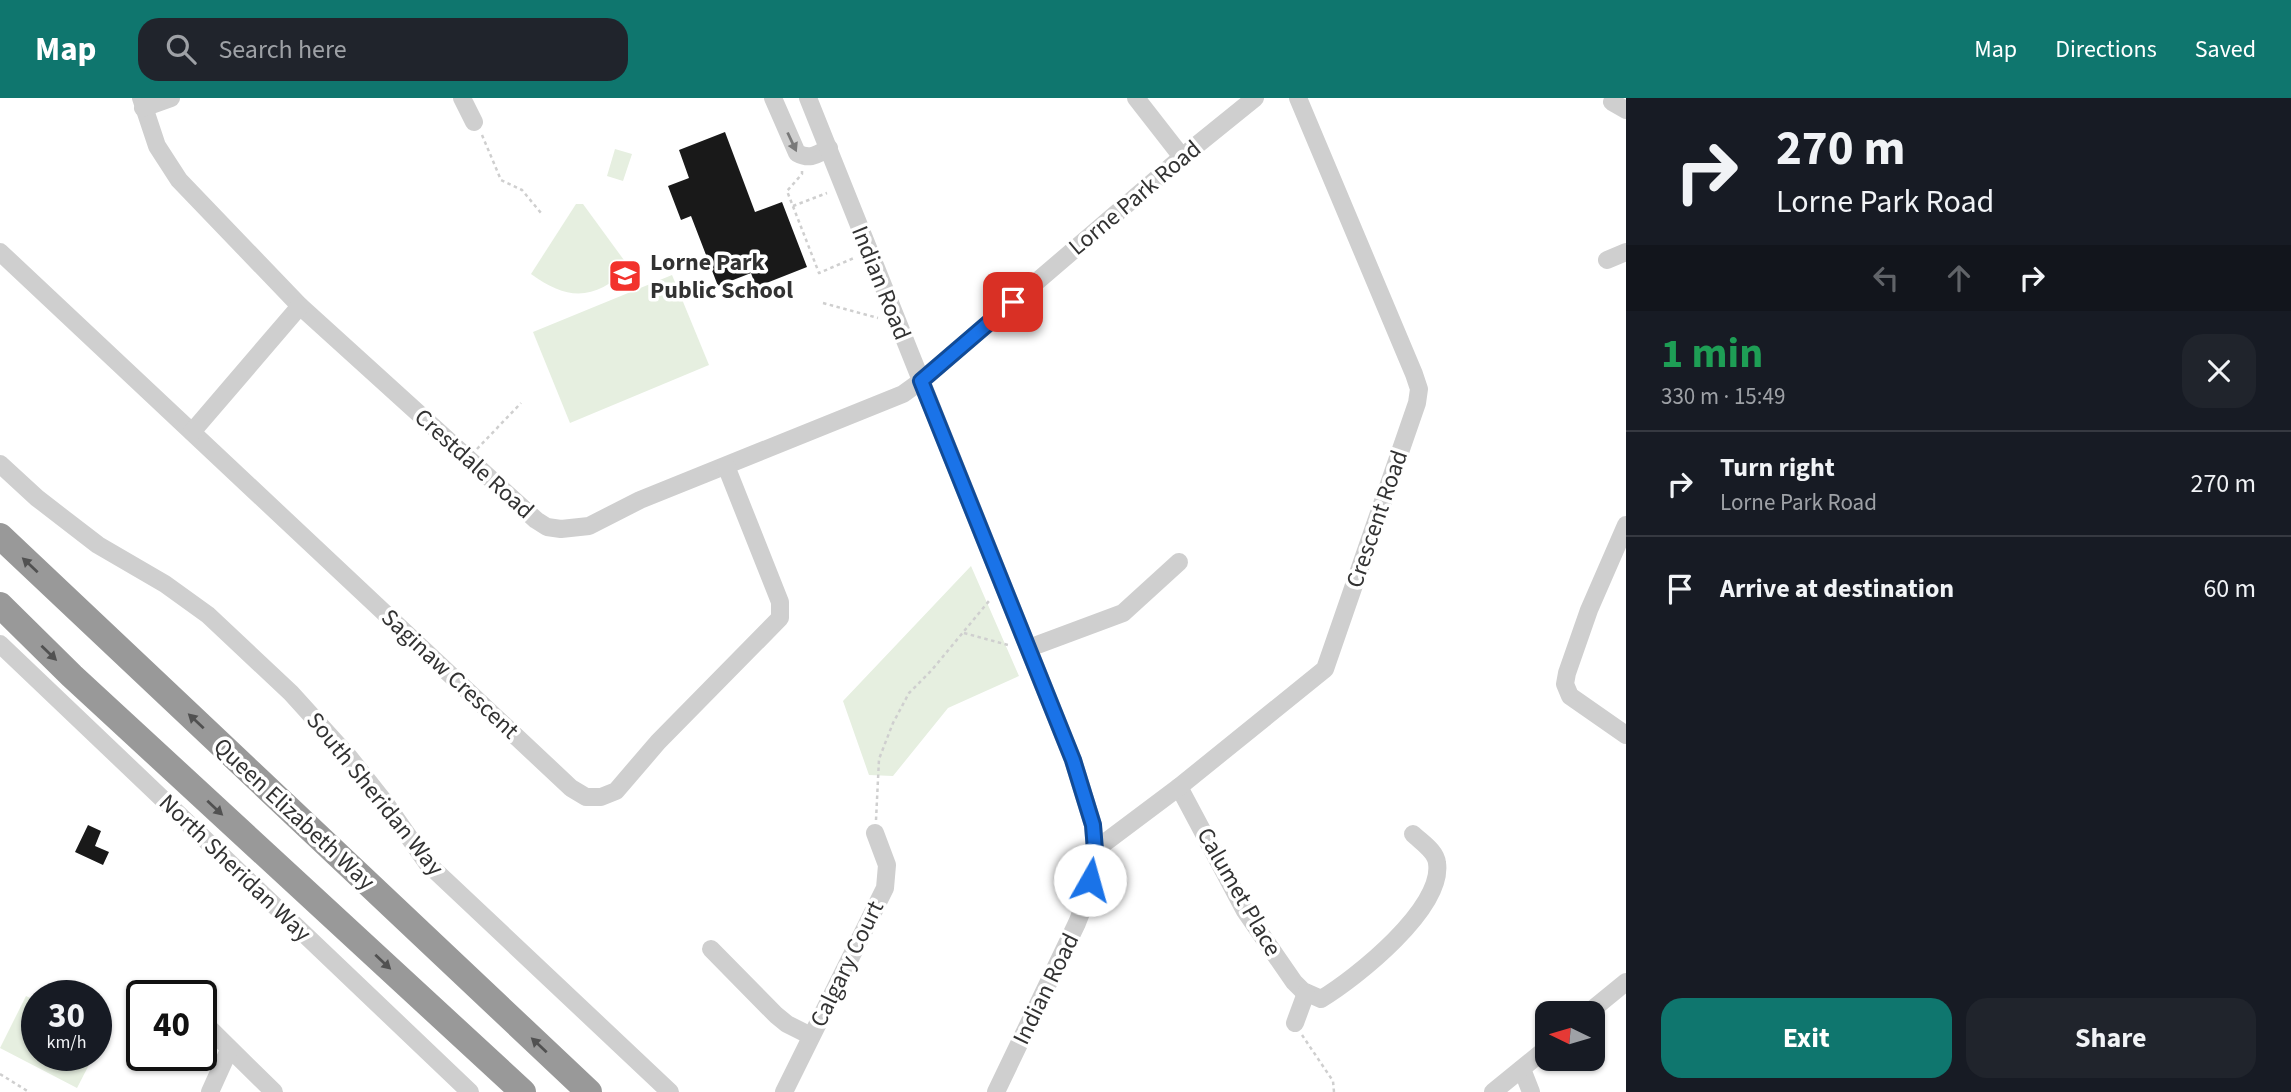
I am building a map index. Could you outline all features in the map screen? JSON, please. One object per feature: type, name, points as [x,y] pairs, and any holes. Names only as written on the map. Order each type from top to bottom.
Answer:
[{"type":"highway","name":"Queen Elizabeth Way","points":[[0,536],[589,1092]]},
{"type":"highway","name":"Queen Elizabeth Way","points":[[0,605],[72,676],[523,1092]]},
{"type":"street","points":[[142,103],[170,98]]},
{"type":"street","points":[[461,98],[474,122]]},
{"type":"street","points":[[773,98],[797,153],[806,158],[813,157],[829,148]]},
{"type":"street","name":"Indian Road","points":[[808,98],[1073,760],[1093,825],[1095,850],[1088,895],[996,1092]]},
{"type":"street","points":[[1136,98],[1182,157]]},
{"type":"street","name":"Lorne Park Road","points":[[921,381],[1182,157],[1255,98]]},
{"type":"street","name":"Crescent Road","points":[[1095,850],[1179,787],[1325,669],[1417,403],[1419,388],[1414,374],[1298,98]]},
{"type":"street","name":"Crestdale Road","points":[[142,103],[157,146],[179,180],[300,306],[536,520],[547,527],[561,529],[589,526],[640,500],[903,394],[921,381]]},
{"type":"street","name":"Saginaw Crescent","points":[[0,252],[571,788],[586,797],[601,797],[616,791],[658,742],[780,618],[780,602],[726,466]]},
{"type":"street","points":[[1607,260],[1626,252]]},
{"type":"street","points":[[192,432],[300,306]]},
{"type":"street","name":"South Sheridan Way","points":[[0,464],[37,499],[97,545],[165,584],[208,615],[282,684],[349,757],[383,800],[426,863],[670,1092]]},
{"type":"street","points":[[1626,525],[1589,610],[1565,684],[1570,696],[1626,735]]},
{"type":"street","points":[[1029,648],[1123,613],[1179,562]]},
{"type":"street","name":"North Sheridan Way","points":[[0,644],[470,1092]]},
{"type":"street","name":"Calumet Place","points":[[1179,787],[1245,911],[1294,982],[1306,993]]},
{"type":"street","name":"Calgary Court","points":[[784,1092],[884,888],[887,865],[875,833]]},
{"type":"street","points":[[1295,1023],[1306,993],[1321,999],[1330,994],[1392,946],[1428,901],[1436,878],[1437,862],[1433,852],[1413,834]]},
{"type":"street","points":[[711,949],[776,1015],[811,1036]]},
{"type":"street","points":[[1603,1001],[1626,982]]},
{"type":"street","points":[[217,1037],[274,1092]]},
{"type":"street","points":[[210,1092],[229,1050]]},
{"type":"street","points":[[1493,1092],[1535,1058]]},
{"type":"street","points":[[1522,1069],[1531,1092]]},
{"type":"path","points":[[474,122],[501,180],[522,190],[541,212]]},
{"type":"path","points":[[797,153],[802,174],[788,191],[819,273],[854,258]]},
{"type":"path","points":[[793,206],[827,193]]},
{"type":"path","points":[[823,303],[878,318]]},
{"type":"path","points":[[468,459],[521,403]]},
{"type":"path","points":[[875,833],[879,759],[893,723],[909,693],[964,633],[989,601]]},
{"type":"path","points":[[964,633],[1008,645]]},
{"type":"path","points":[[1295,1023],[1333,1081],[1334,1092]]},
{"type":"path","points":[[0,1074],[29,1092]]},
{"type":"green space","points":[[615,149],[632,154],[623,181],[607,176]]},
{"type":"green space","points":[[576,204],[583,204],[629,267],[617,278],[594,291],[570,293],[531,274]]},
{"type":"green space","points":[[672,275],[709,365],[570,423],[533,332]]},
{"type":"green space","points":[[971,566],[1019,676],[948,708],[893,776],[869,775],[843,701]]},
{"type":"green space","points":[[21,1006],[21,1059],[0,1048]]},
{"type":"green space","points":[[44,1071],[86,1071],[77,1088]]},
{"type":"building","points":[[725,132],[755,212],[782,202],[807,267],[756,287],[751,273],[718,286],[691,216],[681,220],[668,186],[689,178],[679,150]]},
{"type":"building","points":[[88,825],[101,831],[95,846],[109,852],[103,865],[75,852]]},
{"type":"place","name":"Lorne Park Public School","points":[[625,276]]},
{"type":"route","points":[[1013,302],[921,381],[1073,760],[1093,825],[1095,850],[1090,880]]}]
